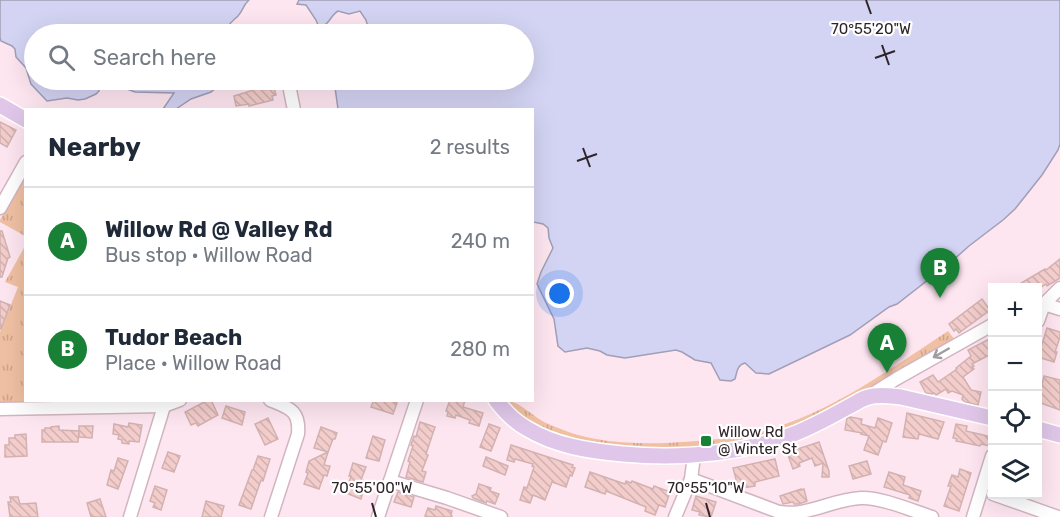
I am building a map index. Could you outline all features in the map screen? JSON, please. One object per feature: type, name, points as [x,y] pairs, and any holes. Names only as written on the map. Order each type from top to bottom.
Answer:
[{"type":"main road","points":[[0,105],[24,119]]},
{"type":"main road","points":[[498,402],[509,416],[526,428],[565,444],[593,451],[674,457],[727,452],[767,443],[826,419],[868,397],[891,396],[988,417]]},
{"type":"main road","points":[[1042,430],[1060,435]]},
{"type":"street","points":[[290,90],[294,108]]},
{"type":"street","points":[[0,208],[24,166]]},
{"type":"street","points":[[1042,303],[1060,288]]},
{"type":"street","points":[[1042,304],[1060,309]]},
{"type":"street","points":[[868,397],[988,328]]},
{"type":"street","points":[[0,409],[164,406],[175,402]]},
{"type":"street","points":[[271,517],[298,434],[299,423],[291,409],[275,402]]},
{"type":"street","points":[[378,517],[416,402]]},
{"type":"street","points":[[130,517],[164,406]]},
{"type":"street","points":[[675,517],[691,479],[694,456]]},
{"type":"street","points":[[691,479],[790,514],[845,500],[863,498],[878,500],[932,517]]},
{"type":"street","points":[[390,481],[458,501],[501,517]]},
{"type":"street","points":[[973,517],[988,494]]},
{"type":"street","points":[[1006,499],[1058,517]]},
{"type":"green space","points":[[24,177],[24,235],[0,220]]},
{"type":"green space","points":[[24,248],[24,402],[115,403],[0,404],[0,332],[18,287],[5,282]]},
{"type":"green space","points":[[948,331],[955,340],[850,401],[784,432],[707,449],[606,448],[548,432],[520,416],[507,402],[520,406],[550,425],[596,439],[617,442],[683,442],[734,437],[789,423],[837,401]]},
{"type":"water","points":[[0,0],[249,0],[230,24],[24,24],[24,66],[16,57],[15,49],[1,41]]},
{"type":"water","points":[[299,0],[1060,0],[1060,144],[1042,175],[1015,209],[951,262],[897,304],[889,307],[850,335],[769,374],[756,373],[745,363],[739,367],[735,379],[720,380],[711,363],[695,360],[676,350],[625,358],[587,348],[565,352],[558,346],[554,319],[537,284],[553,248],[548,228],[534,222],[534,108],[338,108],[335,90],[534,90],[534,24],[367,24],[360,11],[349,14],[338,11],[326,24],[318,24],[306,5],[297,4]]},
{"type":"water","points":[[37,90],[99,90],[85,99],[67,98],[47,101]]},
{"type":"water","points":[[130,90],[213,90],[191,99],[178,108],[164,108],[174,93]]},
{"type":"building","points":[[253,90],[275,90],[276,95],[272,96],[273,100],[249,106],[249,104],[236,106],[234,96]]},
{"type":"building","points":[[0,122],[16,130],[7,147],[0,143]]},
{"type":"building","points":[[0,231],[2,231],[10,257],[2,277],[0,277]]},
{"type":"building","points":[[1060,259],[1060,278],[1042,287],[1042,283],[1021,283],[1045,269]]},
{"type":"building","points":[[982,299],[988,307],[988,311],[959,333],[956,329],[954,331],[949,324]]},
{"type":"building","points":[[0,301],[10,305],[1,329],[0,329]]},
{"type":"building","points":[[1047,328],[1060,332],[1054,362],[1042,358],[1042,344]]},
{"type":"building","points":[[988,340],[988,356],[972,364],[974,369],[963,377],[971,390],[981,392],[978,405],[965,402],[962,399],[963,395],[952,391],[948,393],[946,389],[936,395],[926,393],[920,382],[933,375],[938,382],[971,356],[968,350]]},
{"type":"building","points":[[1044,376],[1060,380],[1060,410],[1042,403]]},
{"type":"building","points":[[204,402],[212,402],[218,415],[198,426],[196,423],[191,425],[185,412]]},
{"type":"building","points":[[373,402],[397,403],[393,414],[371,407]]},
{"type":"building","points":[[449,402],[464,402],[463,407],[483,413],[479,426],[456,415],[455,418],[447,416]]},
{"type":"building","points":[[226,406],[245,412],[242,425],[222,418]]},
{"type":"building","points":[[907,413],[944,422],[938,439],[919,434],[918,439],[903,437]]},
{"type":"building","points":[[268,418],[278,439],[265,445],[255,424]]},
{"type":"building","points":[[847,418],[862,419],[861,424],[875,428],[878,418],[892,423],[886,442],[883,441],[878,455],[864,450],[869,436],[845,430]]},
{"type":"building","points":[[420,422],[435,427],[422,471],[426,472],[423,482],[406,477],[413,446],[411,445]]},
{"type":"building","points":[[129,423],[142,425],[139,442],[122,443],[122,440],[118,439],[119,435],[113,434],[114,424],[128,427]]},
{"type":"building","points":[[489,424],[500,428],[491,451],[480,447]]},
{"type":"building","points":[[956,424],[967,426],[966,431],[988,436],[988,446],[956,441],[957,439],[953,438]]},
{"type":"building","points":[[59,426],[59,430],[79,431],[78,442],[42,442],[42,430]]},
{"type":"building","points":[[79,426],[93,426],[92,438],[79,437]]},
{"type":"building","points":[[321,427],[337,433],[328,452],[314,448]]},
{"type":"building","points":[[26,434],[27,456],[5,457],[5,445],[9,445],[9,438]]},
{"type":"building","points":[[373,436],[385,440],[379,461],[366,458]]},
{"type":"building","points":[[819,442],[829,477],[822,477],[823,463],[815,466],[812,458],[799,463],[800,466],[793,469],[788,455],[792,454],[791,450]]},
{"type":"building","points":[[511,445],[573,465],[572,467],[575,468],[566,487],[552,482],[545,500],[533,495],[530,503],[520,500],[534,467],[533,464],[515,459],[514,462],[507,460]]},
{"type":"building","points":[[168,452],[180,456],[174,472],[162,468]]},
{"type":"building","points":[[328,452],[324,465],[330,466],[319,489],[304,484],[309,461]]},
{"type":"building","points":[[258,456],[270,459],[251,509],[239,505]]},
{"type":"building","points":[[486,457],[508,466],[505,475],[483,466]]},
{"type":"building","points":[[118,458],[128,461],[118,489],[107,485],[111,470],[114,471]]},
{"type":"building","points":[[775,459],[779,476],[755,482],[755,486],[742,488],[737,483],[733,468]]},
{"type":"building","points":[[867,461],[871,474],[853,479],[849,466]]},
{"type":"building","points":[[353,463],[366,467],[361,480],[365,481],[365,485],[361,499],[346,493]]},
{"type":"building","points":[[960,469],[971,473],[959,511],[944,506],[952,475],[958,477]]},
{"type":"building","points":[[590,472],[625,484],[626,481],[631,483],[632,481],[653,489],[654,486],[670,492],[665,507],[659,505],[655,515],[645,511],[646,507],[606,491],[605,494],[585,487]]},
{"type":"building","points":[[889,472],[905,477],[903,485],[921,491],[918,501],[909,498],[910,495],[884,487]]},
{"type":"building","points":[[479,484],[499,494],[495,504],[473,498]]},
{"type":"building","points":[[155,486],[167,490],[161,510],[153,507],[155,503],[150,501]]},
{"type":"building","points":[[804,489],[807,501],[799,504],[793,502],[783,504],[780,496]]},
{"type":"building","points":[[398,492],[414,497],[411,507],[394,502]]},
{"type":"building","points":[[696,496],[716,502],[711,517],[699,515],[700,512],[692,510]]},
{"type":"building","points":[[10,497],[18,497],[20,504],[36,503],[38,517],[10,517],[8,502],[11,502]]},
{"type":"building","points":[[100,499],[106,517],[91,517],[87,503]]},
{"type":"building","points":[[206,501],[224,506],[221,517],[202,517]]},
{"type":"building","points":[[436,506],[452,511],[452,517],[425,516],[428,508],[435,510]]},
{"type":"place","name":"Tudor Beach","points":[[940,298]]},
{"type":"place","name":"Willow Rd @ Valley Rd","points":[[887,373]]},
{"type":"place","name":"Willow Rd @ Winter St","points":[[706,441]]}]
